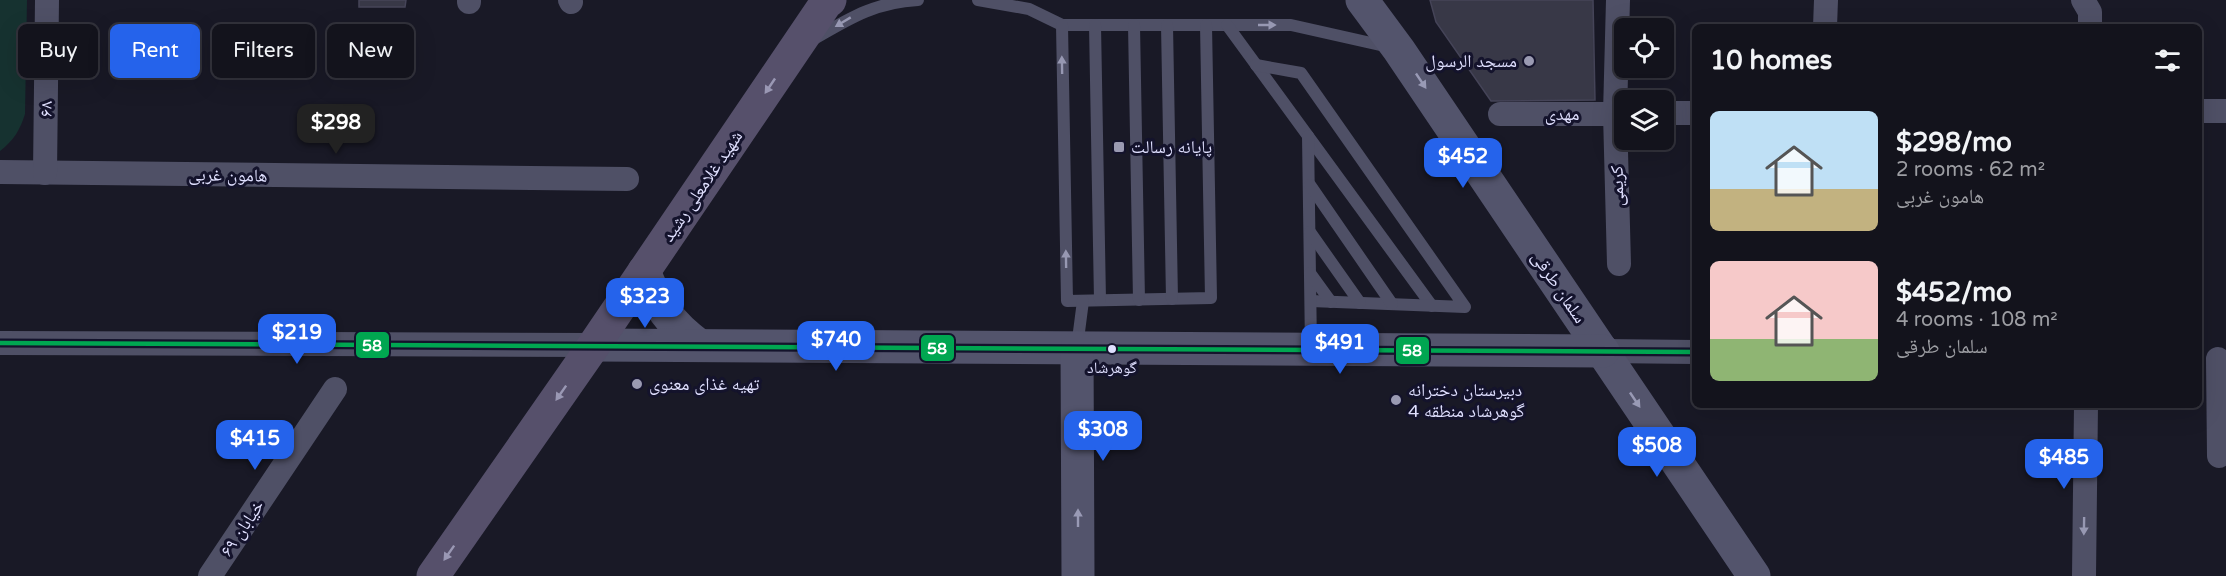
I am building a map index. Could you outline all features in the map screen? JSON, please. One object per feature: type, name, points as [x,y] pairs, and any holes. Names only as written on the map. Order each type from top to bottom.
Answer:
[{"type":"main road","name":"سلمان طرقی","points":[[1362,0],[1399,50],[1754,576]]},
{"type":"main road","name":"شهید غلامعلی رشید","points":[[433,576],[594,345],[827,1]]},
{"type":"main road","points":[[644,271],[663,311],[679,331],[699,345]]},
{"type":"main road","points":[[594,345],[1603,351]]},
{"type":"main road","points":[[1077,348],[1078,576]]},
{"type":"street","name":"۶۸","points":[[45,173],[47,0]]},
{"type":"street","name":"کریمی","points":[[1618,0],[1620,90]]},
{"type":"street","points":[[1826,0],[1826,24]]},
{"type":"street","points":[[2202,111],[2226,111]]},
{"type":"street","points":[[1674,113],[1692,113]]},
{"type":"street","name":"مهدی","points":[[1500,114],[1614,114]]},
{"type":"street","name":"کریمی","points":[[1619,264],[1620,150]]},
{"type":"street","points":[[0,172],[45,173]]},
{"type":"street","name":"هامون غربی","points":[[45,173],[627,179]]},
{"type":"street","points":[[0,343],[594,345]]},
{"type":"street","points":[[1603,351],[1692,352]]},
{"type":"street","points":[[2214,359],[2219,456]]},
{"type":"street","name":"خیابان ۶۹","points":[[210,576],[335,390]]},
{"type":"street","points":[[2084,576],[2086,408]]},
{"type":"lane","points":[[793,52],[858,13],[899,1],[918,0]]},
{"type":"lane","points":[[978,0],[1029,9],[1062,25],[1291,25],[1399,50]]},
{"type":"lane","points":[[1062,25],[1067,301],[1211,298],[1206,25]]},
{"type":"lane","points":[[1095,25],[1100,300]]},
{"type":"lane","points":[[1134,25],[1139,300]]},
{"type":"lane","points":[[1167,25],[1172,299]]},
{"type":"lane","points":[[1227,25],[1432,306]]},
{"type":"lane","points":[[1256,65],[1301,73],[1465,307],[1311,301]]},
{"type":"lane","points":[[1308,136],[1311,350]]},
{"type":"lane","points":[[1309,184],[1392,304]]},
{"type":"lane","points":[[1310,232],[1360,303]]},
{"type":"lane","points":[[1310,273],[1331,302]]},
{"type":"lane","points":[[1077,348],[1083,301]]},
{"type":"green space","points":[[0,0],[27,0],[27,24],[18,24],[18,78],[26,78],[25,114],[16,134],[0,151]]},
{"type":"building","points":[[359,0],[406,0],[405,7],[359,7]]},
{"type":"building","name":"مسجد الرسول","points":[[1430,0],[1593,0],[1595,100],[1491,101],[1436,22]]},
{"type":"transit line","name":"58","points":[[0,343],[1692,352]]},
{"type":"place","name":"مسجد الرسول","points":[[1529,61]]},
{"type":"place","name":"پایانه رسالت","points":[[1119,147]]},
{"type":"place","name":"گوهرشاد","points":[[1112,349]]},
{"type":"place","name":"تهیه غذای معنوی","points":[[637,384]]},
{"type":"place","name":"دبیرستان دخترانه گوهرشاد منطقه 4","points":[[1396,400]]}]
